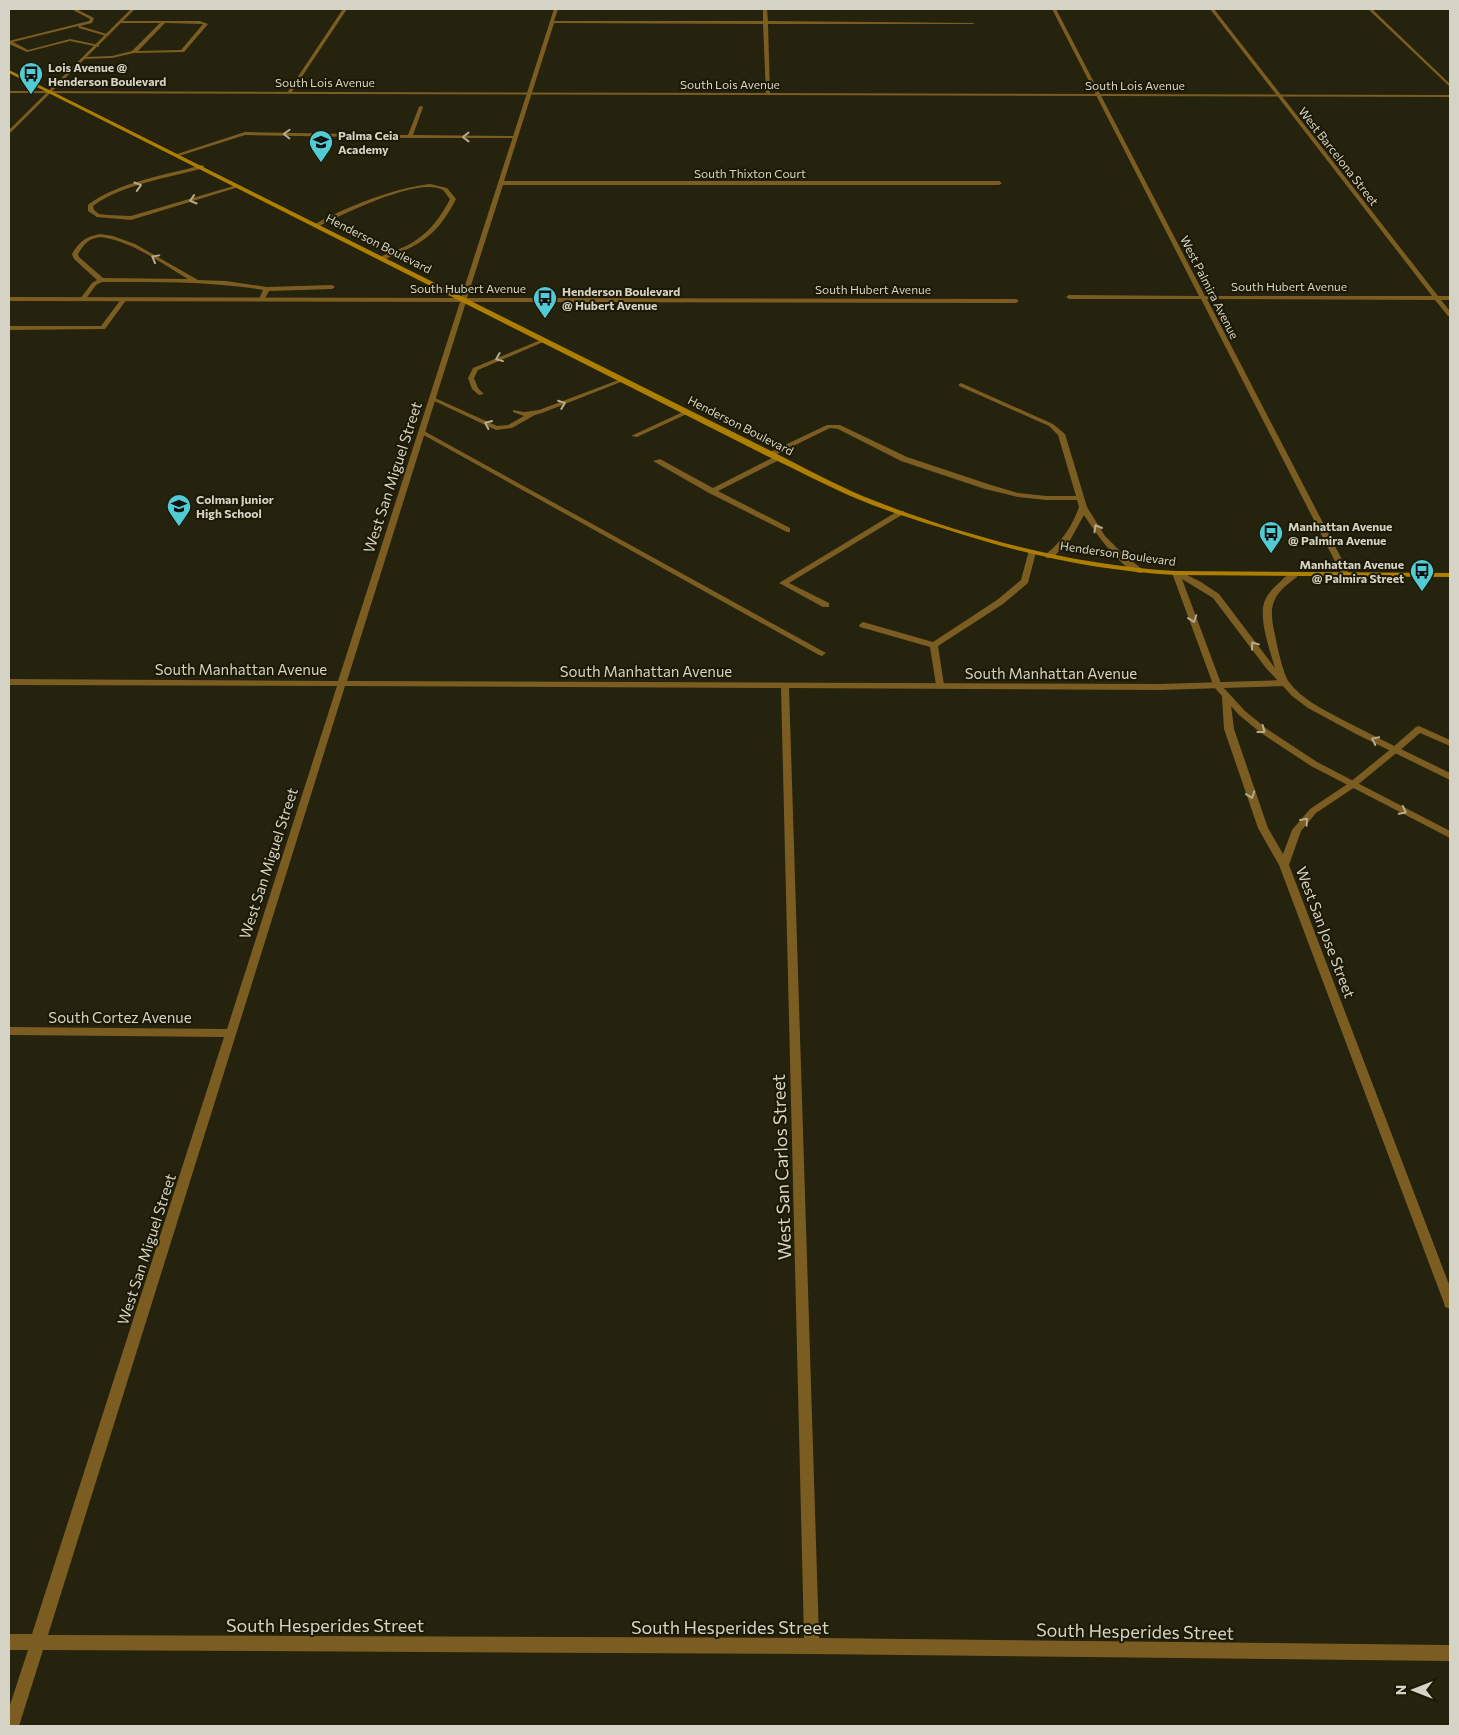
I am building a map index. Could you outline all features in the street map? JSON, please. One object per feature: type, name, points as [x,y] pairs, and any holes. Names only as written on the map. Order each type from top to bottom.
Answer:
[{"type":"main road","name":"Henderson Boulevard","points":[[9,71],[861,498],[901,513],[1032,552],[1139,571],[1176,573]]},
{"type":"main road","points":[[1176,573],[1450,575]]},
{"type":"street","points":[[72,9],[92,18],[91,22],[80,27],[9,42],[28,52],[70,40],[96,46]]},
{"type":"street","points":[[9,133],[133,9]]},
{"type":"street","points":[[289,92],[344,9]]},
{"type":"street","name":"West San Miguel Street","points":[[11,1726],[556,9]]},
{"type":"street","points":[[765,9],[768,94]]},
{"type":"street","name":"West Palmira Avenue","points":[[1054,9],[1346,575]]},
{"type":"street","name":"West Barcelona Street","points":[[1212,9],[1450,315]]},
{"type":"street","points":[[1370,9],[1450,86]]},
{"type":"street","points":[[84,58],[105,58],[134,52],[182,51],[206,24],[200,22],[120,22]]},
{"type":"street","points":[[134,52],[164,22]]},
{"type":"street","points":[[552,22],[972,23]]},
{"type":"street","points":[[80,27],[108,34]]},
{"type":"street","points":[[64,30],[70,40]]},
{"type":"street","points":[[9,34],[20,40]]},
{"type":"street","name":"South Lois Avenue","points":[[9,92],[1450,96]]},
{"type":"street","points":[[410,137],[421,107]]},
{"type":"street","points":[[9,125],[17,125]]},
{"type":"street","points":[[177,155],[245,133],[410,137],[515,137]]},
{"type":"street","points":[[202,168],[109,196],[94,202],[90,206],[91,210],[108,218],[130,218],[239,186]]},
{"type":"street","name":"South Thixton Court","points":[[501,183],[999,183]]},
{"type":"street","points":[[316,225],[360,205],[415,187],[437,186],[451,193],[453,199],[446,214],[425,239],[382,258]]},
{"type":"street","points":[[101,280],[74,254],[78,246],[86,239],[102,236],[122,239],[197,282]]},
{"type":"street","points":[[83,299],[94,284],[101,280],[197,282],[245,285],[266,289],[332,287]]},
{"type":"street","points":[[262,299],[266,289]]},
{"type":"street","name":"South Hubert Avenue","points":[[1069,297],[1450,298]]},
{"type":"street","name":"South Hubert Avenue","points":[[9,299],[1016,301]]},
{"type":"street","points":[[9,328],[103,328],[124,299]]},
{"type":"street","points":[[481,394],[475,389],[471,378],[475,369],[545,340]]},
{"type":"street","points":[[433,399],[496,428],[510,428],[533,414],[623,380]]},
{"type":"street","points":[[961,385],[1051,425],[1061,434],[1083,507],[1102,537],[1120,556],[1139,571]]},
{"type":"street","points":[[515,411],[533,414]]},
{"type":"street","points":[[635,436],[688,412]]},
{"type":"street","points":[[770,454],[829,426],[840,428],[904,459],[988,487],[1018,495],[1080,498]]},
{"type":"street","points":[[422,432],[822,653]]},
{"type":"street","points":[[712,491],[779,458]]},
{"type":"street","points":[[657,461],[787,530]]},
{"type":"street","points":[[1049,556],[1073,532],[1083,507]]},
{"type":"street","points":[[826,605],[783,583],[901,513]]},
{"type":"street","points":[[863,625],[934,645],[1000,602],[1025,581],[1032,552]]},
{"type":"street","points":[[1176,573],[1218,687],[1226,697],[1264,731],[1314,764],[1450,835]]},
{"type":"street","name":"Henderson Boulevard","points":[[1176,573],[1216,596],[1284,683],[1311,706],[1450,777]]},
{"type":"street","points":[[1284,683],[1268,625],[1267,606],[1272,594],[1294,575]]},
{"type":"street","points":[[934,645],[940,685]]},
{"type":"street","name":"South Manhattan Avenue","points":[[9,682],[1218,687],[1284,683]]},
{"type":"street","name":"West San Carlos Street","points":[[785,686],[812,1646]]},
{"type":"street","name":"West San Jose Street","points":[[1226,697],[1229,730],[1263,828],[1284,864],[1450,1303]]},
{"type":"street","points":[[1284,864],[1297,830],[1313,811],[1352,785],[1419,729],[1450,742]]},
{"type":"street","name":"South Cortez Avenue","points":[[9,1031],[230,1033]]},
{"type":"street","name":"South Hesperides Street","points":[[9,1642],[812,1646],[1450,1653]]},
{"type":"place","name":"Lois Avenue @ Henderson Boulevard","points":[[31,95]]},
{"type":"place","name":"Palma Ceia Academy","points":[[321,163]]},
{"type":"place","name":"Henderson Boulevard @ Hubert Avenue","points":[[545,319]]},
{"type":"place","name":"Colman Junior High School","points":[[179,527]]},
{"type":"place","name":"Manhattan Avenue @ Palmira Avenue","points":[[1271,554]]},
{"type":"place","name":"Manhattan Avenue @ Palmira Street","points":[[1422,592]]}]
